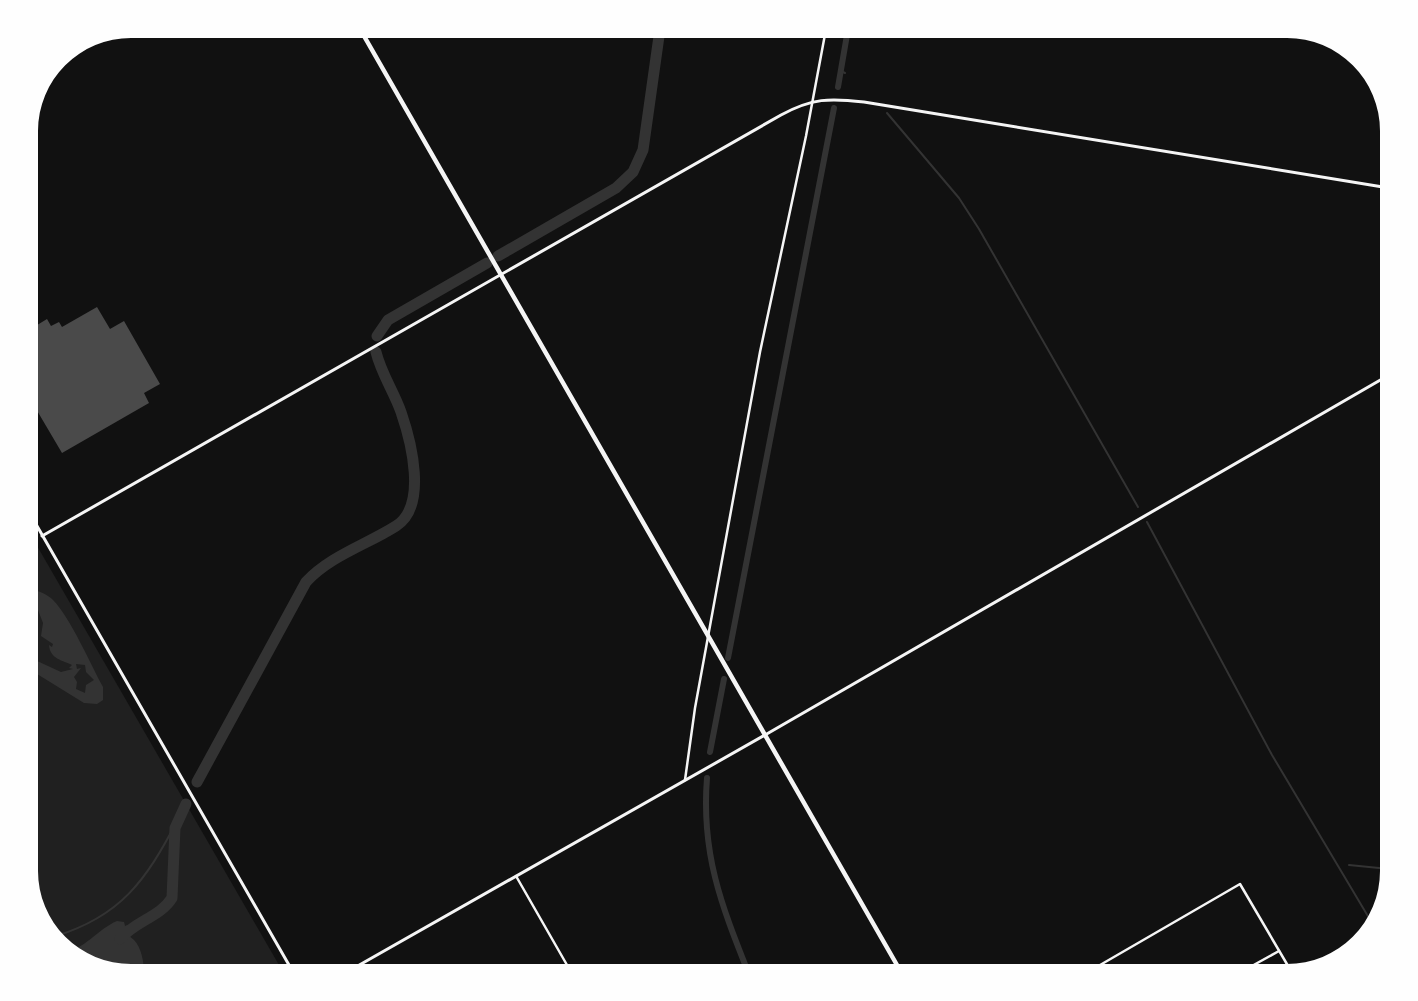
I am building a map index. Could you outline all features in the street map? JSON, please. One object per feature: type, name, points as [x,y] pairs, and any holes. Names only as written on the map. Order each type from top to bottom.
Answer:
[{"type":"main road","points":[[365,38],[896,964]]},
{"type":"street","points":[[685,780],[695,708],[760,352],[806,136],[824,38]]},
{"type":"street","points":[[42,536],[781,115],[812,101],[834,98],[864,102],[1380,187]]},
{"type":"street","points":[[361,964],[765,735],[1380,380]]},
{"type":"street","points":[[38,529],[289,964]]},
{"type":"street","points":[[516,876],[566,964]]},
{"type":"street","points":[[1102,964],[1240,884],[1287,964]]},
{"type":"street","points":[[1255,964],[1279,950]]},
{"type":"shaded area","points":[[38,548],[278,964],[130,964],[112,962],[89,954],[74,944],[57,927],[47,912],[42,901],[38,877]]},
{"type":"shaded area","points":[[38,592],[53,600],[73,629],[103,687],[103,700],[97,704],[84,703],[38,675],[38,661],[61,672],[73,669],[69,668],[72,665],[54,656],[50,650],[49,645],[52,647],[53,644],[41,636],[43,623],[38,610]],"holes":[[[76,664],[85,665],[86,672],[94,680],[86,685],[85,693],[76,689],[77,682],[74,677],[81,668],[77,669]]]},
{"type":"shaded area","points":[[117,921],[124,922],[125,926],[128,925],[128,935],[136,943],[142,956],[143,964],[112,962],[100,959],[79,947]]},
{"type":"building","points":[[97,307],[110,329],[124,321],[160,384],[144,393],[149,403],[62,453],[38,412],[38,324],[47,319],[51,326],[59,322],[62,327]]},
{"type":"waterway","points":[[498,256],[616,188],[633,172],[643,150],[659,38]]},
{"type":"waterway","points":[[838,87],[846,38]]},
{"type":"waterway","points":[[841,71],[845,73]]},
{"type":"waterway","points":[[728,658],[834,108]]},
{"type":"waterway","points":[[887,113],[959,198],[979,229],[1138,507]]},
{"type":"waterway","points":[[377,336],[388,320],[487,263]]},
{"type":"waterway","points":[[197,782],[306,582],[337,558],[396,526],[406,517],[412,504],[414,472],[409,439],[401,412],[376,352]]},
{"type":"waterway","points":[[1147,522],[1272,755],[1368,917]]},
{"type":"waterway","points":[[710,752],[724,679]]},
{"type":"waterway","points":[[707,778],[706,805],[710,854],[729,924],[745,964]]},
{"type":"waterway","points":[[120,939],[161,910],[172,898],[175,828],[186,804]]},
{"type":"waterway","points":[[63,934],[98,918],[129,893],[154,862],[176,823]]},
{"type":"waterway","points":[[1349,865],[1380,868]]}]
